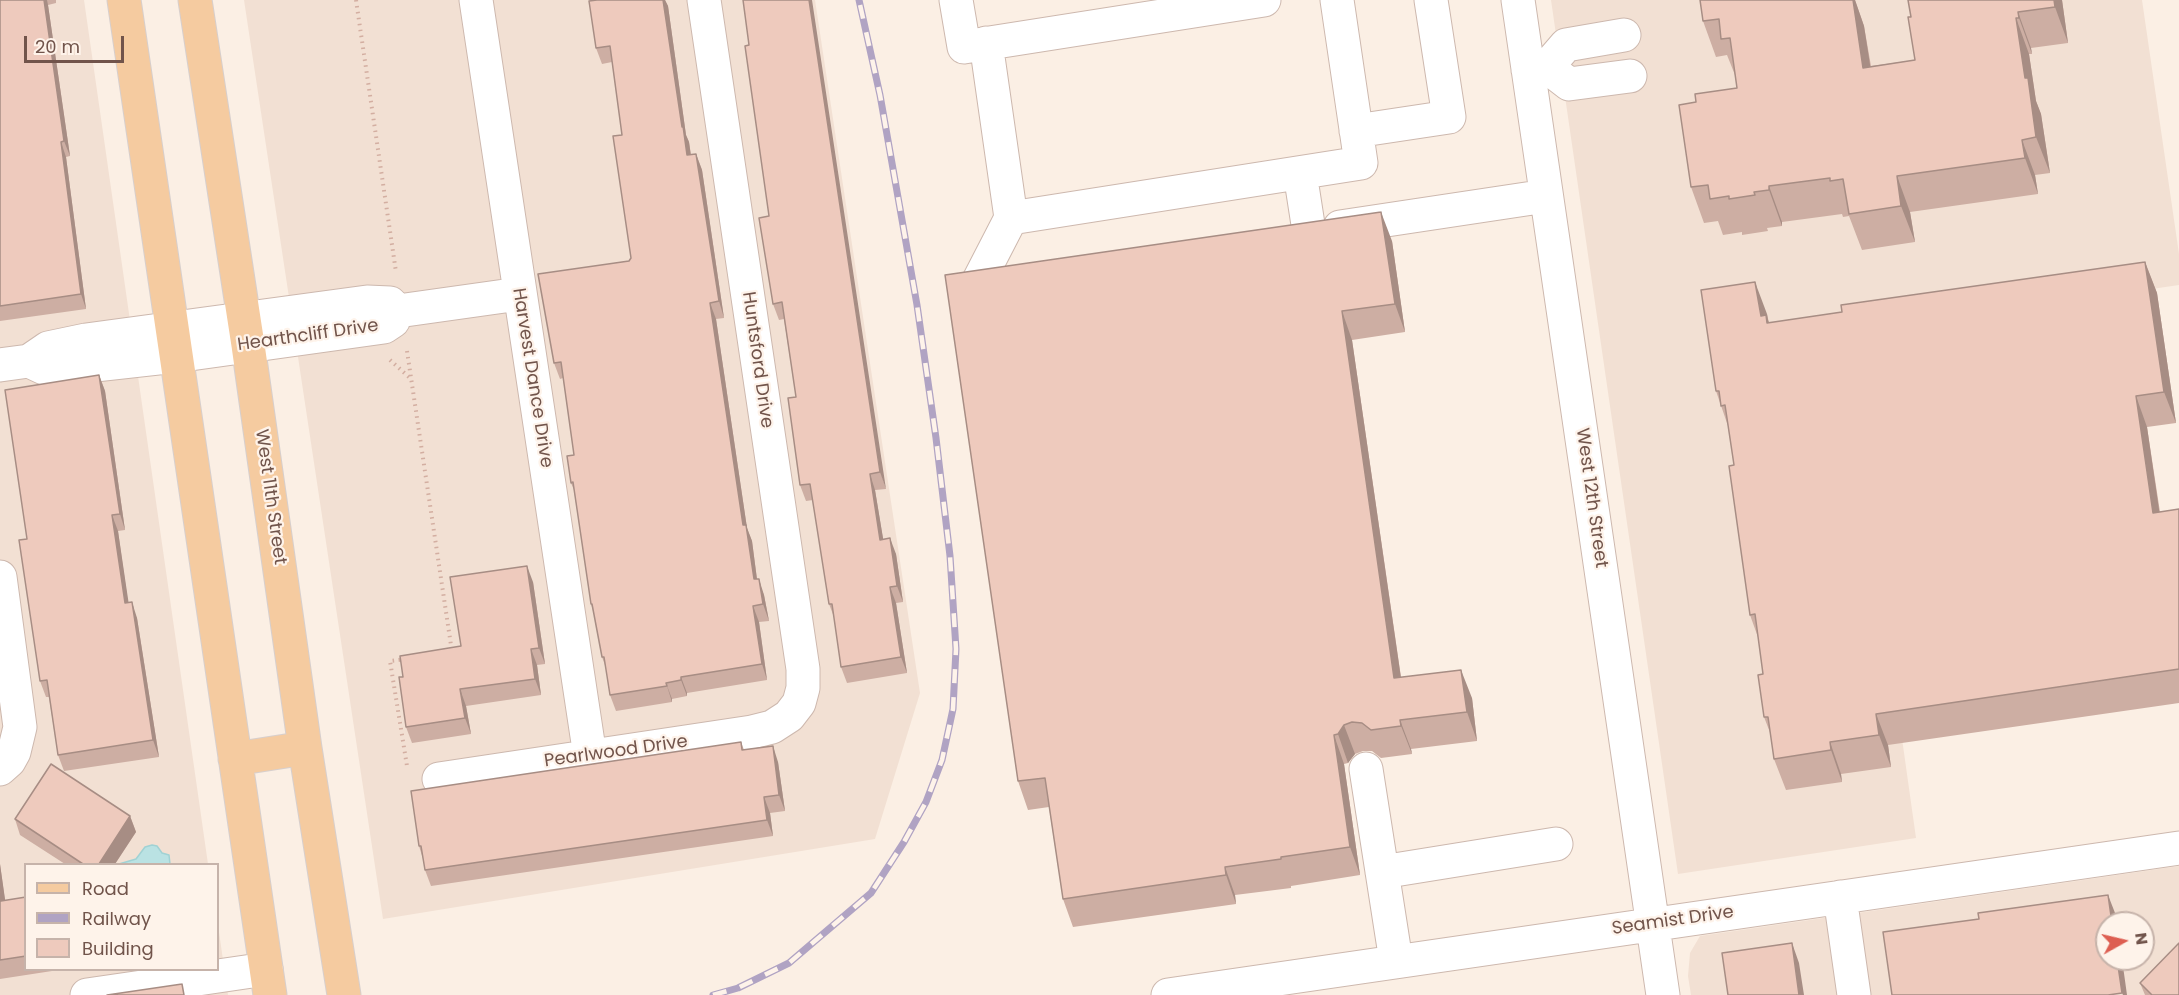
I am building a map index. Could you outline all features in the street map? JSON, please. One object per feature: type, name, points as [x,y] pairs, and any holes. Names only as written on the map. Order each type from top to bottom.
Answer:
[{"type":"main road","points":[[124,0],[268,982]]},
{"type":"main road","name":"West 11th Street","points":[[195,0],[246,332],[305,748],[344,995]]},
{"type":"main road","points":[[235,759],[305,748]]},
{"type":"street","name":"Harvest Dance Drive","points":[[476,0],[590,756]]},
{"type":"street","name":"Huntsford Drive","points":[[704,0],[803,669],[803,688],[799,703],[789,716]]},
{"type":"street","points":[[956,0],[964,46],[1264,0]]},
{"type":"street","points":[[1011,218],[1361,164],[1336,0]]},
{"type":"street","points":[[1356,131],[1449,117],[1431,0]]},
{"type":"street","name":"West 12th Street","points":[[1518,0],[1538,68],[1546,196],[1663,995]]},
{"type":"street","points":[[1624,35],[1566,45],[1538,68],[1569,84],[1630,76]]},
{"type":"street","points":[[986,43],[1011,218],[978,282],[1014,276]]},
{"type":"street","points":[[1300,173],[1297,233],[1546,196]]},
{"type":"street","name":"Hearthcliff Drive","points":[[15,363],[54,346],[174,343],[246,332],[384,327],[393,321],[398,311],[519,294]]},
{"type":"street","points":[[0,577],[20,727],[14,752],[4,765]]},
{"type":"street","name":"Pearlwood Drive","points":[[439,779],[752,732],[772,727],[789,716]]},
{"type":"street","points":[[1366,769],[1396,961]]},
{"type":"street","points":[[1382,872],[1556,844]]},
{"type":"street","name":"Seamist Drive","points":[[1168,995],[2179,848]]},
{"type":"street","points":[[1840,897],[1854,995]]},
{"type":"street","points":[[87,995],[268,982]]},
{"type":"path","points":[[356,0],[396,276]]},
{"type":"path","points":[[406,344],[452,652],[441,653]]},
{"type":"path","points":[[411,658],[390,662],[406,766],[421,763],[439,779]]},
{"type":"shaded area","points":[[0,0],[84,0],[208,863],[24,863],[24,971],[219,971],[219,932],[228,995],[0,995]]},
{"type":"shaded area","points":[[244,0],[815,0],[920,693],[875,839],[383,919]]},
{"type":"shaded area","points":[[1551,0],[2142,0],[2179,254],[2179,285],[1845,334],[1916,838],[1678,874]]},
{"type":"shaded area","points":[[2179,866],[2179,995],[1691,995],[1688,976],[1690,953],[1700,936]]},
{"type":"water","points":[[157,846],[162,853],[169,855],[170,863],[122,863],[136,859],[145,847]]},
{"type":"building","points":[[0,0],[44,0],[64,141],[61,142],[81,294],[0,306]]},
{"type":"building","points":[[663,0],[687,155],[696,154],[719,301],[710,303],[743,525],[746,525],[754,579],[759,579],[763,604],[753,606],[762,664],[681,677],[681,680],[666,683],[667,686],[610,695],[604,657],[602,657],[591,604],[567,456],[574,455],[561,362],[554,363],[538,274],[629,261],[631,258],[613,136],[622,135],[610,46],[596,48],[589,1]]},
{"type":"building","points":[[743,0],[809,0],[880,472],[870,474],[880,540],[890,538],[897,586],[890,587],[901,657],[841,667],[810,484],[800,485],[788,398],[796,397],[782,302],[773,304],[759,218],[769,216],[745,46],[749,45]]},
{"type":"building","points":[[1700,0],[1853,0],[1863,68],[1915,60],[1908,17],[1911,17],[1908,0],[2054,0],[2055,7],[2018,12],[2019,18],[2016,18],[2025,78],[2028,78],[2036,137],[2022,140],[2025,158],[1897,176],[1901,206],[1849,214],[1843,179],[1830,181],[1830,178],[1769,186],[1769,190],[1754,192],[1755,195],[1710,199],[1708,185],[1691,187],[1679,105],[1696,102],[1695,94],[1737,88],[1730,38],[1721,39],[1719,19],[1703,21]]},
{"type":"building","points":[[1381,212],[1395,304],[1342,311],[1394,678],[1461,670],[1467,712],[1400,720],[1401,726],[1371,730],[1362,723],[1352,722],[1344,725],[1338,734],[1334,735],[1350,847],[1225,867],[1226,875],[1063,899],[1045,778],[1018,781],[945,275]]},
{"type":"building","points":[[2145,262],[2164,392],[2136,396],[2153,513],[2179,509],[2179,669],[1876,714],[1879,735],[1830,742],[1831,750],[1774,759],[1768,717],[1764,717],[1758,675],[1763,674],[1755,614],[1750,615],[1729,466],[1734,465],[1725,405],[1721,406],[1719,391],[1716,391],[1701,290],[1755,282],[1761,316],[1766,315],[1767,323],[1842,312],[1841,305]]},
{"type":"building","points":[[99,375],[120,514],[112,515],[125,603],[132,602],[153,740],[58,755],[47,680],[40,681],[19,540],[27,539],[5,390]]},
{"type":"building","points":[[527,566],[539,648],[531,649],[535,679],[460,689],[465,718],[406,727],[399,677],[403,677],[400,656],[461,646],[450,577]]},
{"type":"building","points":[[741,742],[742,750],[773,746],[779,795],[764,797],[767,820],[425,870],[411,791]]},
{"type":"building","points":[[51,764],[130,816],[100,863],[81,863],[15,819]]},
{"type":"building","points":[[0,891],[1,901],[24,897],[24,956],[0,960]]},
{"type":"building","points":[[2108,895],[2110,911],[2095,911],[2095,971],[2119,971],[2122,993],[2108,995],[1892,995],[1883,932],[1979,919],[1978,913]]},
{"type":"building","points":[[1792,943],[1799,995],[1728,995],[1722,953]]},
{"type":"building","points":[[2179,943],[2179,995],[2152,995],[2140,983],[2152,971],[2155,971],[2155,968]]},
{"type":"building","points":[[182,984],[184,995],[107,995]]},
{"type":"railway","points":[[713,995],[738,988],[789,963],[871,893],[904,842],[926,802],[942,760],[953,709],[956,649],[950,556],[936,438],[917,305],[880,95],[859,0]]}]
